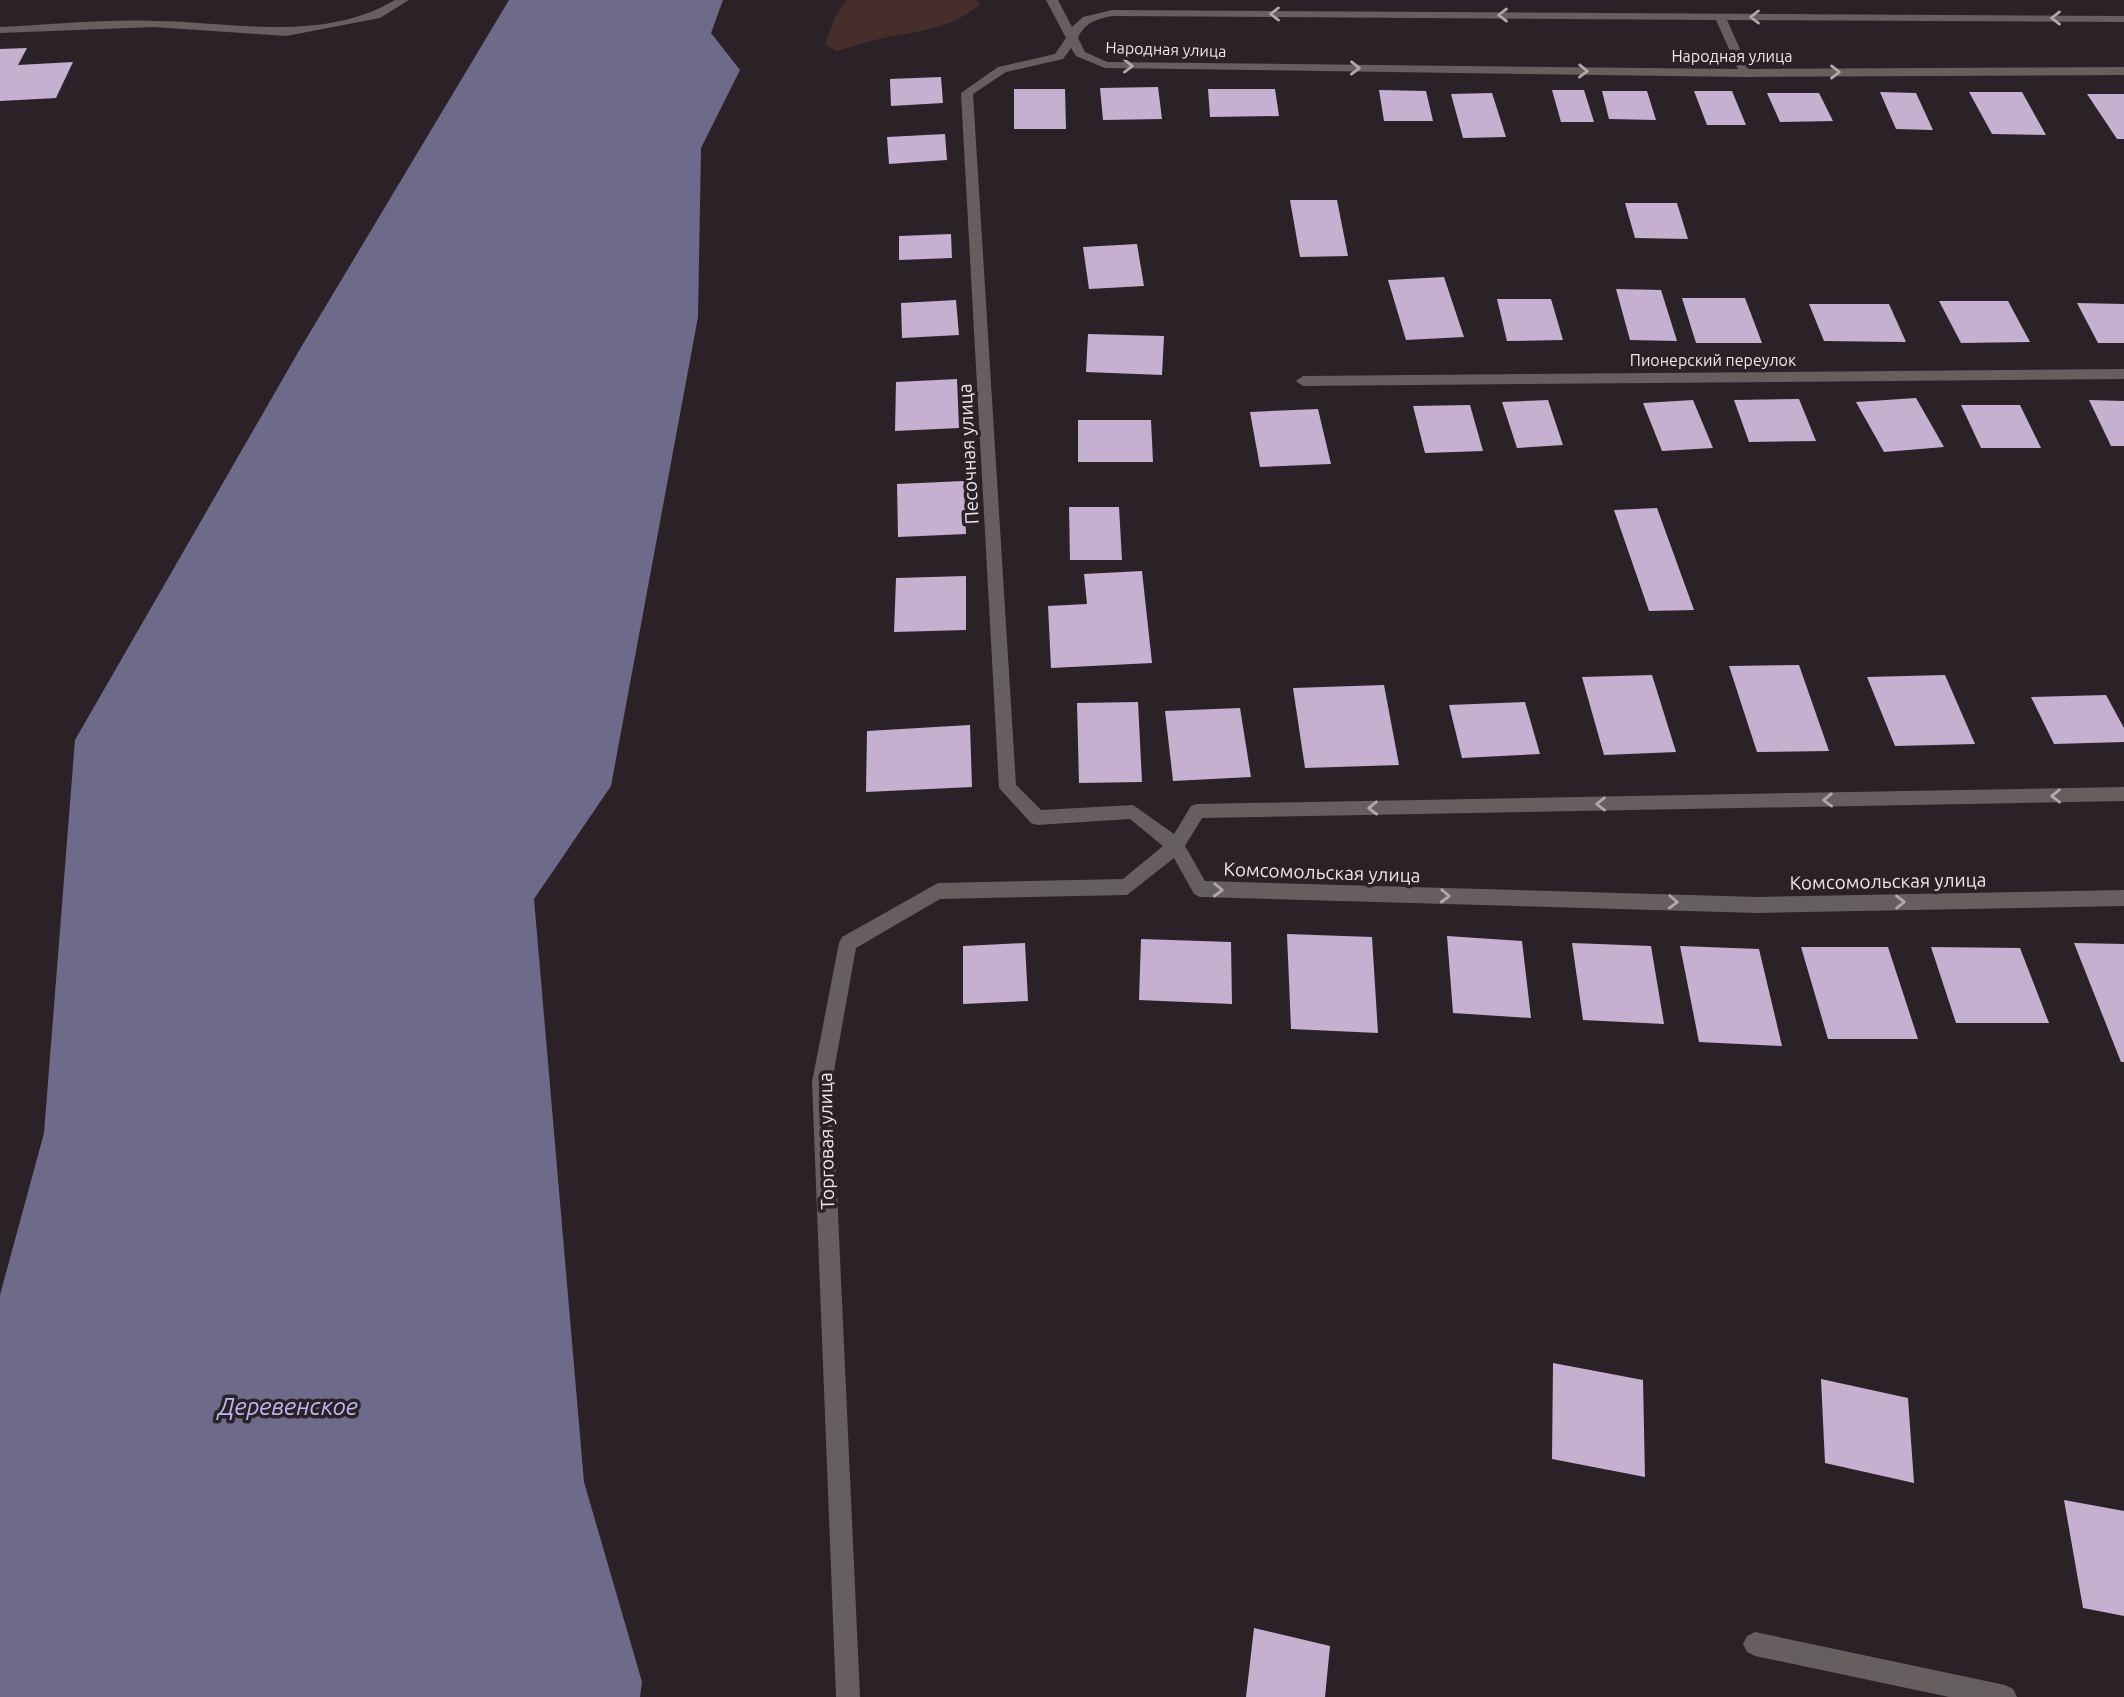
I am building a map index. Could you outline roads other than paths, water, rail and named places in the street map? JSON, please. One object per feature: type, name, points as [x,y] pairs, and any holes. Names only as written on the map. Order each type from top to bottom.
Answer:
[{"type":"street","points":[[0,30],[154,24],[286,33],[376,16],[403,0]]},
{"type":"street","points":[[1052,0],[1072,38]]},
{"type":"street","name":"Народная улица","points":[[2124,19],[1112,13],[1086,20],[1076,27],[1072,38],[1080,54],[1105,65],[1745,73],[2124,71]]},
{"type":"street","points":[[1720,16],[1745,73]]},
{"type":"street","name":"Песочная улица","points":[[1072,38],[1059,57],[1002,69],[967,93],[1008,788],[1037,818],[1133,812],[1176,846]]},
{"type":"street","name":"Пионерский переулок","points":[[1303,381],[2124,374]]},
{"type":"street","points":[[1176,846],[1198,811],[2124,794]]},
{"type":"street","name":"Комсомольская улица","points":[[1176,846],[1200,890],[1758,905],[2124,898]]},
{"type":"street","name":"Торговая улица","points":[[848,1697],[822,1082],[848,943],[938,891],[1127,887],[1176,846]]},
{"type":"street","points":[[1755,1644],[2005,1697]]},
{"type":"water","name":"Деревенское","points":[[509,0],[723,0],[711,33],[740,70],[701,148],[698,317],[611,786],[534,899],[584,1482],[642,1682],[640,1697],[0,1697],[0,1295],[44,1133],[75,740],[300,349]]}]
